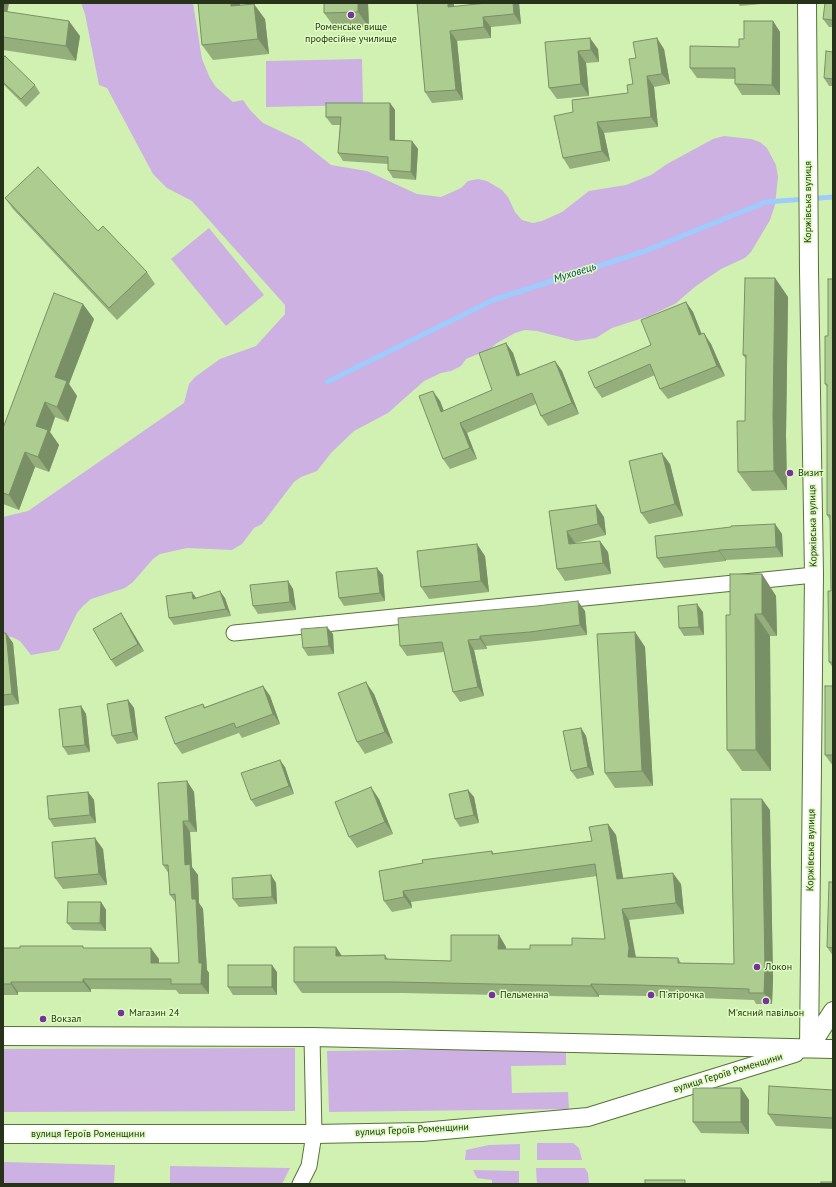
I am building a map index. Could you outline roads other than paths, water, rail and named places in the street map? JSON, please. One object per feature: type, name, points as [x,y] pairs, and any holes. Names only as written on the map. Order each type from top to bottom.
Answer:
[{"type":"street","name":"Коржівська вулиця","points":[[807,3],[814,575],[809,1048]]},
{"type":"street","points":[[234,633],[814,575]]},
{"type":"street","points":[[809,1048],[833,1011]]},
{"type":"street","name":"вулиця Героїв Роменщини","points":[[3,1036],[312,1037],[833,1049]]},
{"type":"street","points":[[300,1184],[309,1166],[314,1134],[312,1037]]},
{"type":"street","name":"вулиця Героїв Роменщини","points":[[3,1134],[314,1134],[422,1132],[588,1117],[809,1048]]},
{"type":"waterway","name":"Муховець","points":[[327,382],[493,300],[645,251],[766,202],[833,197]]},
{"type":"place","name":"Роменське вище професійне училище","points":[[351,15]]},
{"type":"place","name":"Визит","points":[[790,473]]},
{"type":"place","name":"Локон","points":[[757,967]]},
{"type":"place","name":"Пельменна","points":[[492,995]]},
{"type":"place","name":"П'ятірочка","points":[[651,995]]},
{"type":"place","name":"М'ясний павільон","points":[[766,1001]]},
{"type":"place","name":"Магазин 24","points":[[121,1013]]},
{"type":"place","name":"Вокзал","points":[[43,1019]]}]
